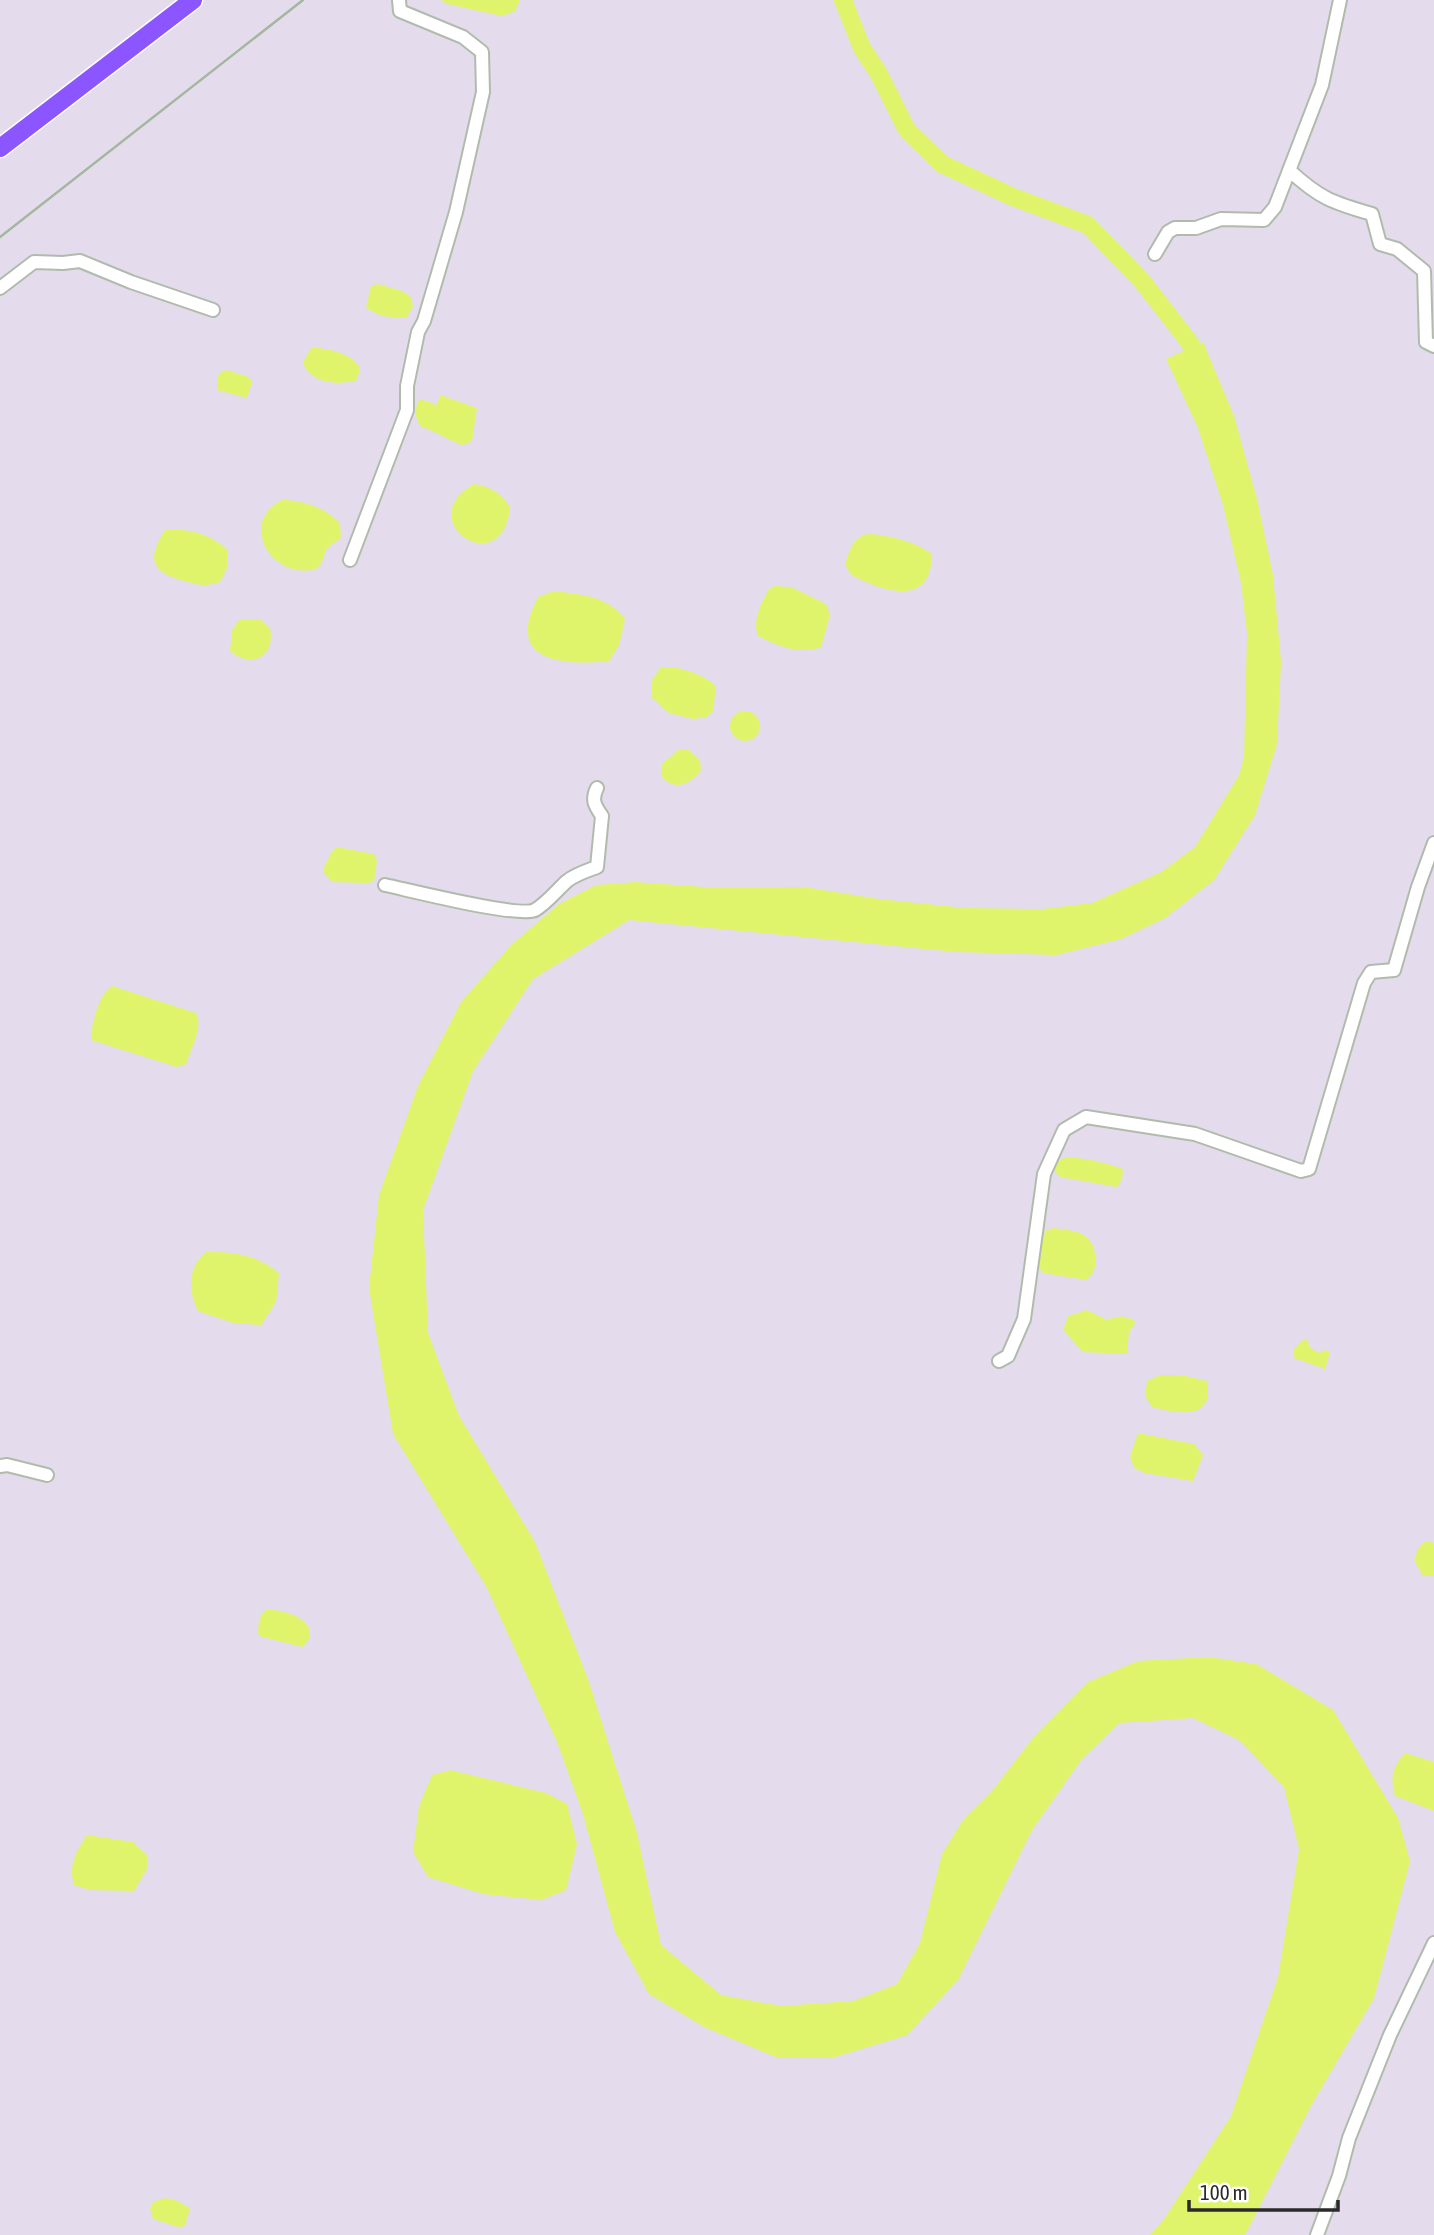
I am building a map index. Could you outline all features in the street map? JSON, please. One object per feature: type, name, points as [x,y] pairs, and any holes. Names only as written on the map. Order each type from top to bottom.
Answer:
[{"type":"highway","points":[[0,148],[193,0]]},
{"type":"street","points":[[350,560],[407,410],[407,386],[418,332],[424,321],[456,212],[484,92],[482,52],[463,37],[400,10],[399,0]]},
{"type":"street","points":[[1155,254],[1168,232],[1175,228],[1196,228],[1222,219],[1264,220],[1275,207],[1322,85],[1340,0]]},
{"type":"street","points":[[1289,170],[1321,197],[1334,204],[1372,214],[1380,244],[1397,249],[1424,271],[1426,342],[1434,346]]},
{"type":"street","points":[[0,288],[34,262],[80,261],[212,310]]},
{"type":"street","points":[[385,885],[484,906],[529,912],[536,909],[568,881],[597,867],[602,816],[593,797],[597,788]]},
{"type":"street","points":[[999,1361],[1008,1356],[1024,1319],[1044,1174],[1064,1130],[1086,1117],[1195,1134],[1301,1171],[1309,1169],[1364,983],[1371,972],[1394,970],[1418,887],[1434,844]]},
{"type":"street","points":[[0,1466],[7,1465],[47,1475]]},
{"type":"street","points":[[1317,2235],[1339,2176],[1349,2138],[1390,2035],[1434,1942]]},
{"type":"shaded area","points":[[441,0],[520,0],[515,11],[502,16],[447,4]]},
{"type":"shaded area","points":[[378,284],[402,291],[411,297],[413,306],[407,317],[385,316],[366,307],[371,286]]},
{"type":"shaded area","points":[[1203,342],[1234,416],[1257,499],[1273,575],[1281,662],[1277,744],[1255,815],[1214,880],[1165,918],[1121,939],[1056,955],[957,952],[629,920],[533,979],[473,1071],[423,1210],[428,1333],[459,1416],[535,1542],[589,1682],[637,1833],[661,1945],[721,1995],[781,2006],[853,2001],[897,1984],[920,1943],[942,1854],[963,1820],[992,1791],[1032,1739],[1088,1682],[1138,1661],[1209,1657],[1256,1664],[1333,1710],[1398,1818],[1410,1861],[1374,1998],[1312,2104],[1245,2235],[1150,2235],[1164,2219],[1231,2116],[1278,1977],[1299,1849],[1284,1787],[1239,1740],[1193,1718],[1119,1723],[1081,1760],[1032,1830],[958,1980],[907,2035],[832,2058],[778,2058],[704,2027],[649,1994],[615,1932],[582,1811],[557,1742],[487,1588],[393,1434],[369,1288],[379,1195],[418,1086],[461,1002],[511,945],[559,904],[596,885],[636,882],[718,888],[804,887],[879,899],[965,908],[1042,909],[1092,903],[1161,872],[1195,847],[1239,775],[1244,757],[1247,633],[1241,583],[1223,505],[1198,428],[1166,359]]},
{"type":"shaded area","points":[[311,348],[332,350],[352,359],[360,368],[357,380],[342,383],[325,381],[311,375],[303,362]]},
{"type":"shaded area","points":[[227,370],[249,377],[252,382],[247,398],[217,390],[217,378],[221,372]]},
{"type":"shaded area","points":[[440,395],[477,408],[472,441],[463,445],[421,427],[416,413],[420,399],[437,405]]},
{"type":"shaded area","points":[[474,484],[495,491],[510,507],[504,530],[492,541],[478,543],[465,538],[455,527],[451,514],[457,498]]},
{"type":"shaded area","points":[[282,500],[314,506],[340,524],[341,538],[327,548],[321,564],[316,569],[286,567],[274,559],[266,548],[261,535],[262,522],[269,510]]},
{"type":"shaded area","points":[[165,530],[202,534],[227,549],[227,568],[220,582],[205,585],[192,583],[170,576],[157,567],[154,555],[159,540]]},
{"type":"shaded area","points":[[867,534],[901,540],[932,554],[930,571],[924,582],[915,589],[891,590],[851,575],[845,564],[848,554],[852,545]]},
{"type":"shaded area","points":[[775,586],[791,587],[826,604],[830,615],[821,647],[797,650],[758,636],[758,612],[769,589]]},
{"type":"shaded area","points":[[554,591],[584,595],[602,601],[625,619],[619,645],[609,661],[561,661],[538,652],[531,644],[528,629],[534,605],[538,597]]},
{"type":"shaded area","points":[[260,619],[270,628],[271,638],[266,653],[260,657],[246,659],[230,651],[232,630],[239,620]]},
{"type":"shaded area","points":[[674,667],[702,676],[716,687],[713,711],[707,717],[693,719],[669,713],[652,698],[652,680],[660,668]]},
{"type":"shaded area","points":[[745,711],[756,715],[760,726],[756,737],[745,741],[734,737],[730,726],[734,715]]},
{"type":"shaded area","points":[[688,749],[700,760],[701,770],[687,782],[672,784],[662,777],[662,764],[678,750]]},
{"type":"shaded area","points":[[337,847],[374,854],[377,861],[374,881],[333,882],[325,875],[323,869]]},
{"type":"shaded area","points":[[112,986],[196,1013],[197,1032],[186,1064],[177,1067],[91,1040],[92,1026],[100,1002]]},
{"type":"shaded area","points":[[1065,1157],[1123,1169],[1122,1179],[1117,1187],[1060,1177],[1054,1170],[1055,1164]]},
{"type":"shaded area","points":[[1054,1228],[1080,1233],[1090,1240],[1096,1261],[1094,1271],[1087,1280],[1043,1273],[1038,1266],[1046,1230]]},
{"type":"shaded area","points":[[206,1252],[244,1255],[279,1273],[276,1302],[261,1325],[233,1323],[198,1311],[192,1295],[192,1272]]},
{"type":"shaded area","points":[[1087,1310],[1107,1320],[1122,1316],[1136,1322],[1129,1332],[1127,1354],[1083,1352],[1063,1330],[1068,1316]]},
{"type":"shaded area","points":[[1303,1340],[1308,1340],[1309,1347],[1319,1353],[1325,1350],[1330,1352],[1325,1369],[1294,1358],[1294,1349]]},
{"type":"shaded area","points":[[1160,1375],[1181,1375],[1207,1381],[1208,1394],[1205,1403],[1192,1412],[1152,1407],[1145,1396],[1147,1381]]},
{"type":"shaded area","points":[[1138,1433],[1194,1444],[1203,1455],[1193,1481],[1145,1473],[1134,1468],[1130,1456]]},
{"type":"shaded area","points":[[1426,1541],[1434,1543],[1434,1576],[1423,1576],[1414,1560],[1419,1547]]},
{"type":"shaded area","points":[[266,1609],[291,1614],[306,1624],[310,1629],[309,1639],[303,1647],[258,1634],[259,1619]]},
{"type":"shaded area","points":[[1405,1753],[1434,1762],[1434,1811],[1395,1796],[1393,1773]]},
{"type":"shaded area","points":[[450,1770],[546,1793],[567,1804],[577,1844],[566,1890],[541,1900],[483,1894],[428,1877],[413,1852],[419,1806],[432,1775]]},
{"type":"shaded area","points":[[87,1835],[133,1842],[147,1855],[147,1869],[134,1891],[90,1890],[74,1885],[73,1864]]},
{"type":"shaded area","points":[[165,2198],[190,2208],[185,2226],[178,2227],[153,2219],[150,2209],[153,2202]]},
{"type":"waterway","points":[[843,0],[862,48],[879,74],[907,130],[942,164],[1013,197],[1088,225],[1142,281],[1190,343],[1198,368]]},
{"type":"railway","points":[[0,237],[303,0]]}]
